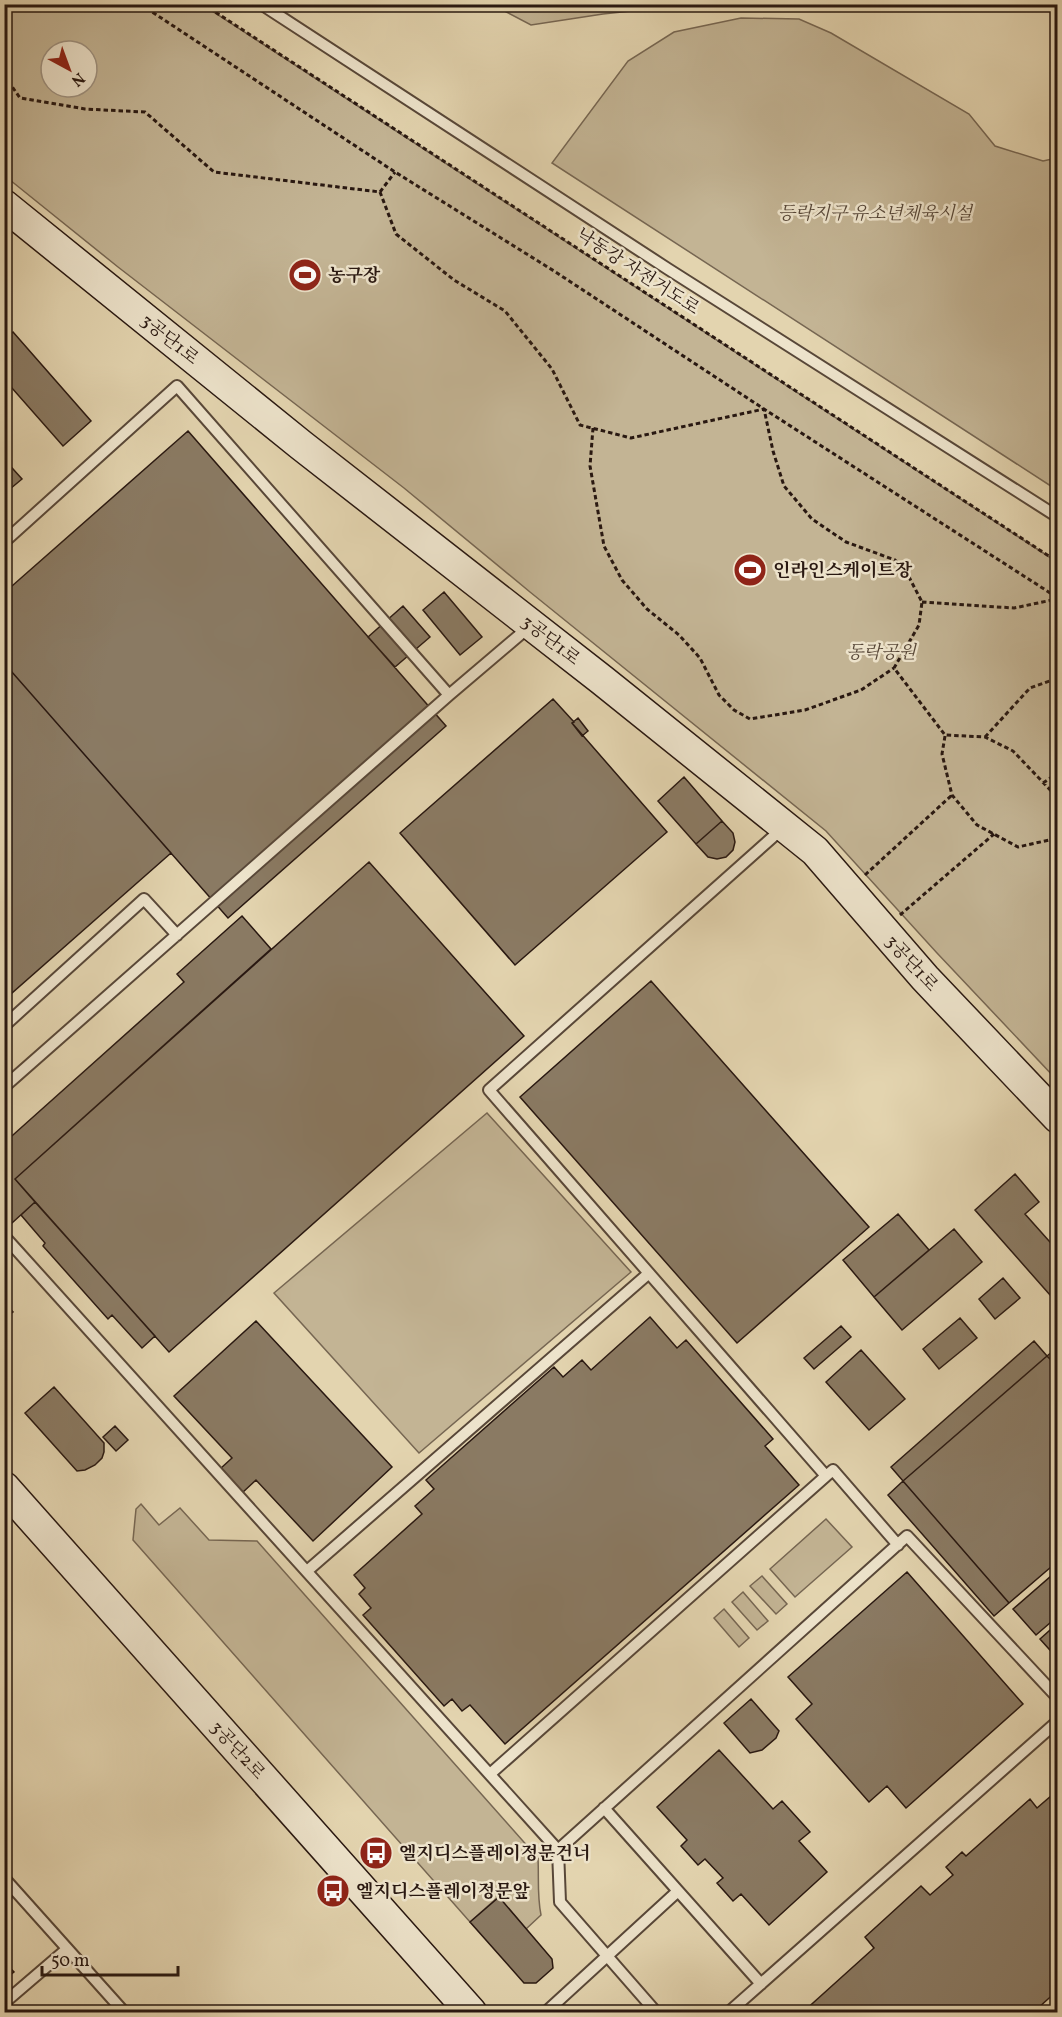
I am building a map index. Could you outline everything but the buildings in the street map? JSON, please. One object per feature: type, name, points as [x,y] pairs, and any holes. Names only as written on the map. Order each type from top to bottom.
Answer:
[{"type":"street","name":"3공단1로","points":[[4,205],[301,445],[531,624],[815,852],[925,978],[1058,1118]]},
{"type":"street","name":"3공단2로","points":[[4,1487],[471,2013]]},
{"type":"lane","points":[[261,4],[639,250],[1058,517]]},
{"type":"lane","points":[[4,542],[177,386],[449,695]]},
{"type":"lane","points":[[4,1087],[531,624]]},
{"type":"lane","points":[[784,827],[489,1090],[826,1476]]},
{"type":"lane","points":[[4,1026],[144,899],[177,934]]},
{"type":"lane","points":[[4,1236],[558,1850],[560,1902],[656,2013]]},
{"type":"lane","points":[[308,1571],[648,1274]]},
{"type":"lane","points":[[490,1774],[833,1470],[898,1545]]},
{"type":"lane","points":[[558,1850],[907,1536],[1058,1698]]},
{"type":"lane","points":[[729,2013],[1058,1721]]},
{"type":"lane","points":[[604,1808],[761,1984]]},
{"type":"lane","points":[[4,1878],[124,2013]]},
{"type":"lane","points":[[546,2013],[678,1891]]},
{"type":"lane","points":[[4,2003],[67,1949]]},
{"type":"path","points":[[140,4],[395,172],[554,271],[764,410],[1058,598]]},
{"type":"path","name":"낙동강 자전거도로","points":[[203,4],[1058,561]]},
{"type":"path","points":[[4,75],[20,98],[85,109],[146,112],[214,172],[380,192]]},
{"type":"path","points":[[380,192],[395,172]]},
{"type":"path","points":[[380,192],[396,234],[454,280],[505,311],[552,369],[580,425],[631,438],[764,410]]},
{"type":"path","points":[[593,428],[590,466],[604,546],[622,580],[647,609],[679,635],[699,658],[719,695],[734,710],[750,719],[804,710],[861,690],[894,668],[919,625],[922,602],[909,578],[895,560],[846,542],[812,519],[784,486],[764,410]]},
{"type":"path","points":[[922,602],[1014,608],[1058,598]]},
{"type":"path","points":[[894,668],[945,735],[942,754],[952,795],[977,825],[1018,847],[1058,838]]},
{"type":"path","points":[[985,737],[1030,688],[1058,678]]},
{"type":"path","points":[[945,735],[985,737],[1013,751],[1058,798]]},
{"type":"path","points":[[1043,783],[1058,773]]},
{"type":"path","points":[[849,891],[952,795]]},
{"type":"path","points":[[883,930],[994,834]]},
{"type":"green space","name":"동락공원","points":[[4,5],[203,5],[1057,562],[1057,1080],[826,831],[404,488],[118,267],[5,176]]},
{"type":"green space","points":[[493,5],[660,5],[650,9],[531,25]]},
{"type":"green space","name":"등락지구 유소년체육시설","points":[[741,18],[799,19],[831,33],[969,114],[995,146],[1043,161],[1057,158],[1057,490],[552,163],[628,61],[674,32]]},
{"type":"green space","points":[[487,1113],[631,1272],[419,1453],[274,1293]]},
{"type":"green space","points":[[141,1504],[159,1525],[180,1508],[209,1540],[257,1541],[538,1858],[541,1915],[526,1929],[498,1897],[470,1922],[133,1540],[136,1509]]},
{"type":"green space","points":[[826,1519],[852,1547],[795,1597],[770,1569]]},
{"type":"green space","points":[[762,1576],[787,1604],[776,1614],[750,1586]]},
{"type":"green space","points":[[743,1592],[768,1621],[757,1630],[732,1602]]},
{"type":"green space","points":[[724,1609],[749,1638],[739,1647],[714,1618]]},
{"type":"place","name":"농구장","points":[[305,275]]},
{"type":"place","name":"인라인스케이트장","points":[[750,570]]},
{"type":"place","name":"엘지디스플레이정문건너","points":[[376,1853]]},
{"type":"place","name":"엘지디스플레이정문앞","points":[[333,1891]]}]
